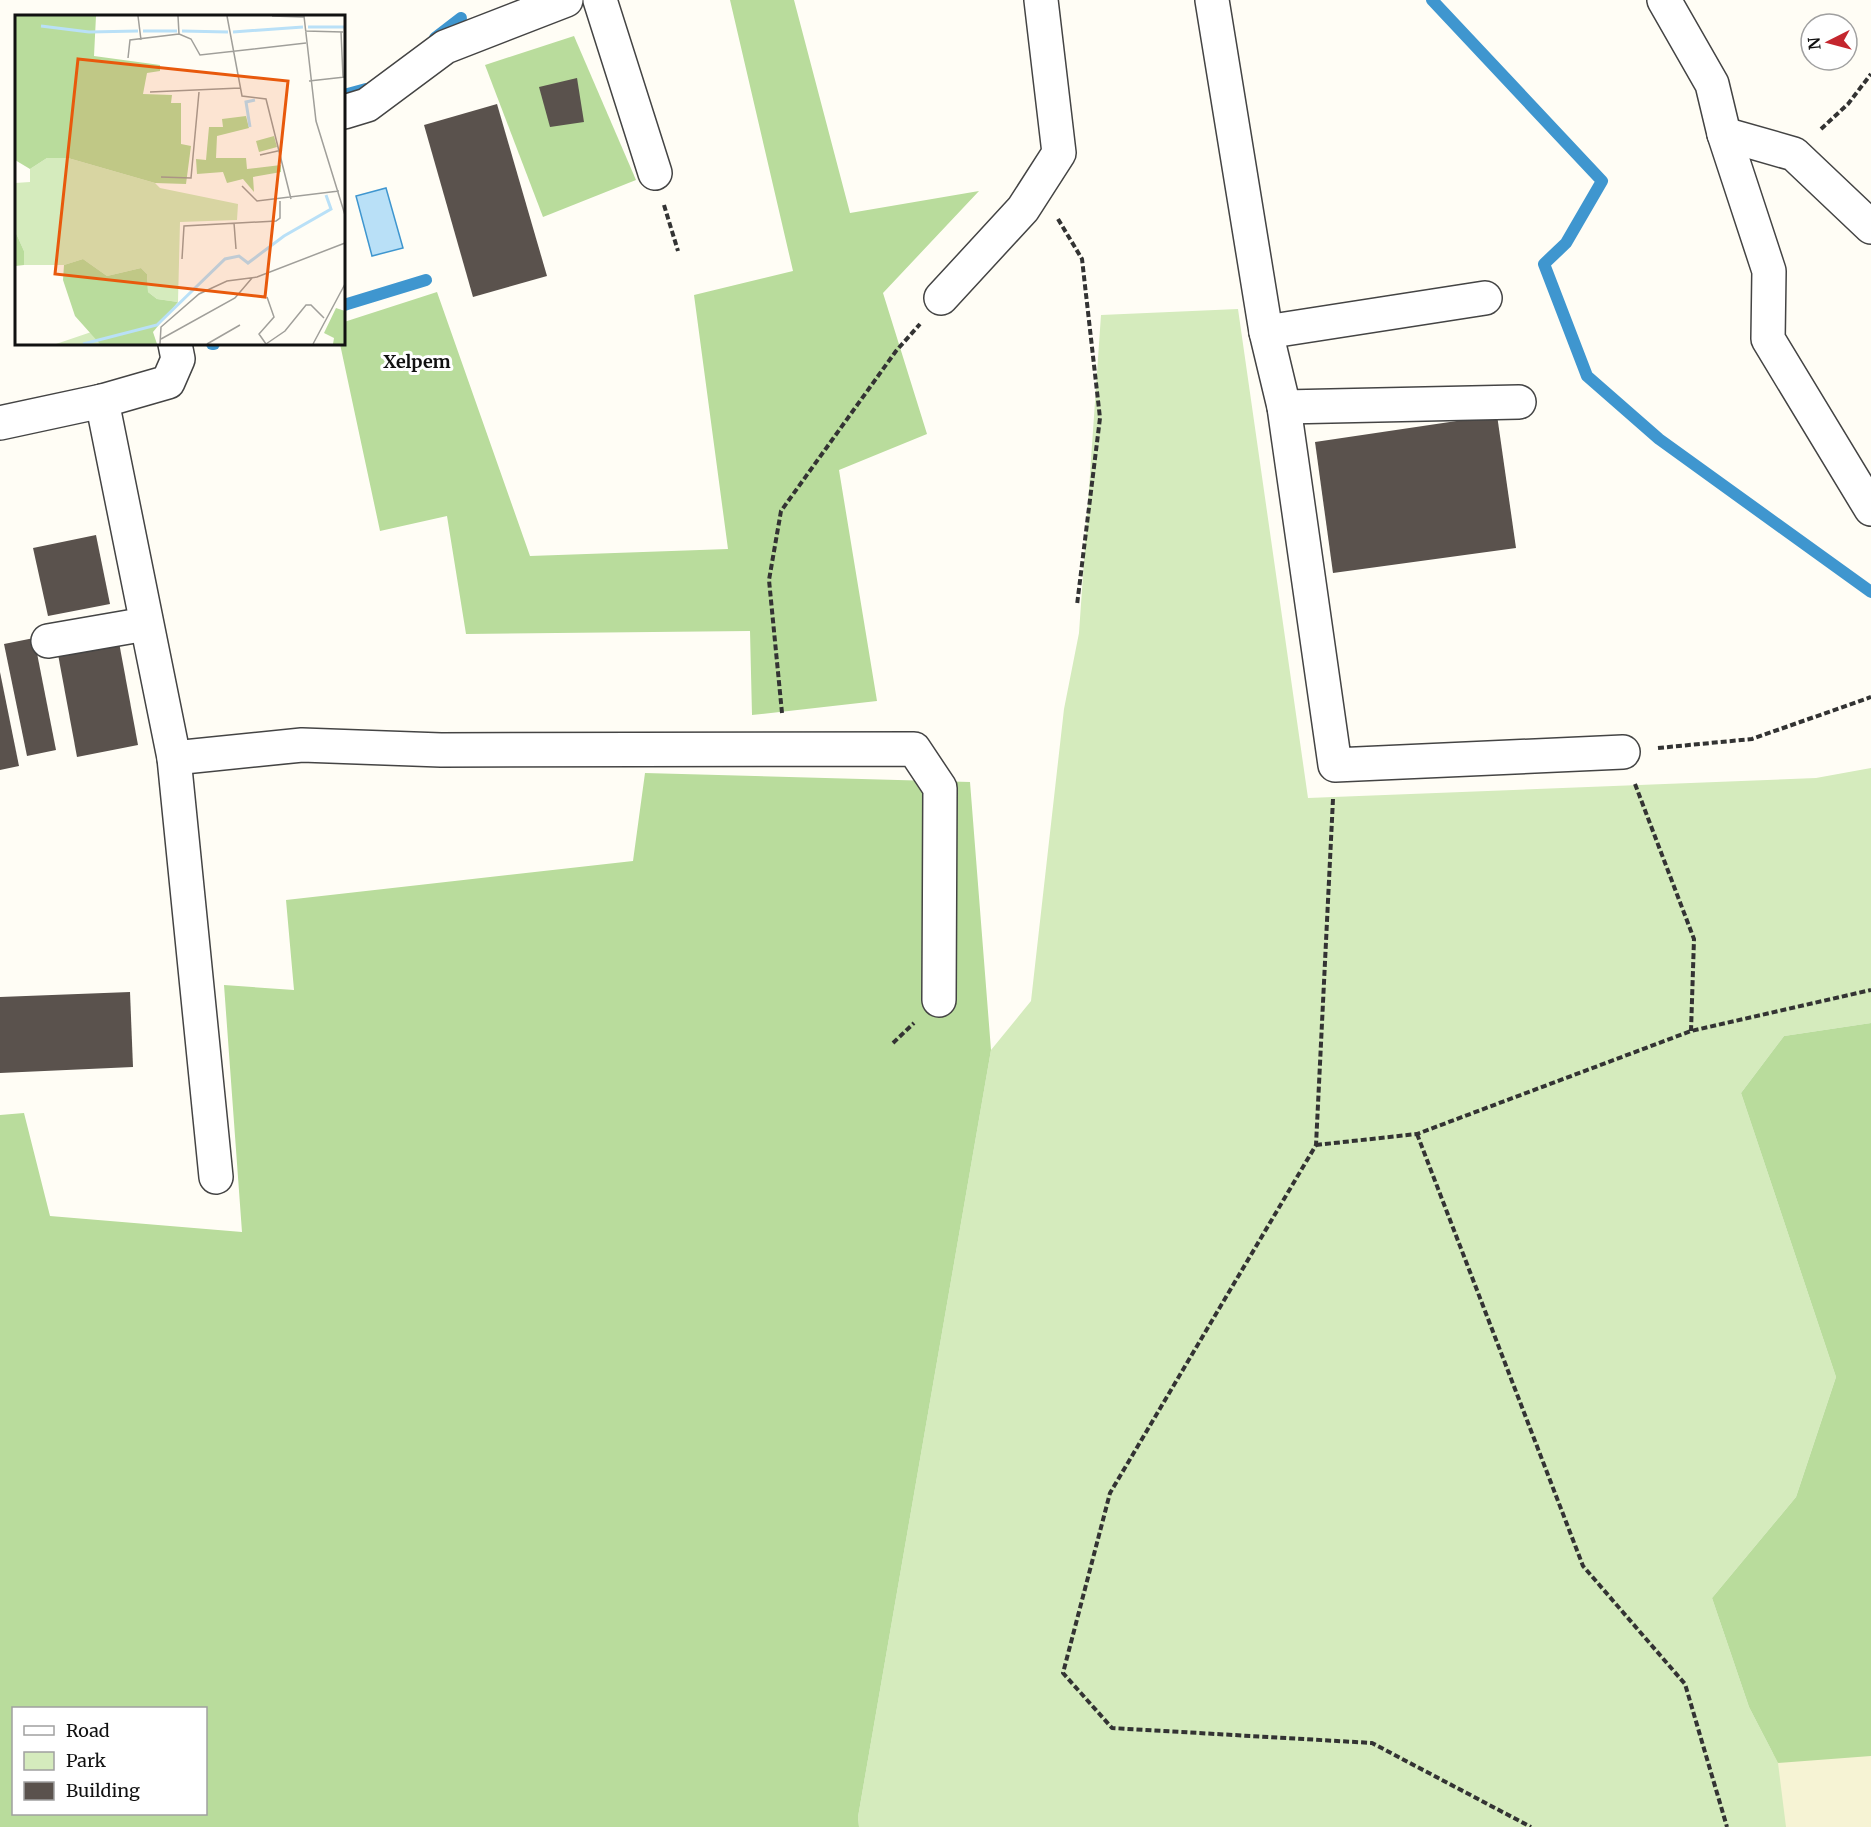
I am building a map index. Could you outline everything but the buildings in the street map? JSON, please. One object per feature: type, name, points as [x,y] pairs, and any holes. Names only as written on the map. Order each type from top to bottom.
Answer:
[{"type":"street","points":[[345,112],[367,105],[444,47],[566,0]]},
{"type":"street","points":[[600,0],[655,173]]},
{"type":"street","points":[[941,298],[1023,210],[1059,153],[1041,0]]},
{"type":"street","points":[[1212,0],[1266,332],[1284,407],[1335,765],[1623,752]]},
{"type":"street","points":[[1664,0],[1712,84],[1724,134],[1769,272],[1768,339],[1871,509]]},
{"type":"street","points":[[1724,134],[1794,154],[1871,227]]},
{"type":"street","points":[[1266,332],[1485,298]]},
{"type":"street","points":[[0,423],[102,400],[168,382],[178,359],[175,345]]},
{"type":"street","points":[[102,400],[174,758],[216,1177]]},
{"type":"street","points":[[1284,407],[1519,402]]},
{"type":"street","points":[[48,641],[146,624]]},
{"type":"street","points":[[174,758],[302,745],[441,750],[914,749],[940,788],[939,1000]]},
{"type":"path","points":[[1848,104],[1871,74]]},
{"type":"path","points":[[655,173],[678,251]]},
{"type":"path","points":[[1038,185],[1082,259],[1100,418],[1077,605]]},
{"type":"path","points":[[785,749],[769,580],[780,512],[896,351],[941,298]]},
{"type":"path","points":[[1691,1031],[1694,939],[1623,752],[1752,739],[1871,697]]},
{"type":"path","points":[[1335,765],[1316,1145],[1110,1493],[1063,1673],[1112,1728],[1372,1743],[1531,1827]]},
{"type":"path","points":[[1316,1145],[1416,1134],[1691,1031],[1871,990]]},
{"type":"path","points":[[1416,1134],[1583,1566],[1684,1684],[1727,1827]]},
{"type":"shaded area","points":[[1871,1702],[1871,1827],[1765,1827],[1766,1757]]},
{"type":"green space","points":[[730,0],[794,0],[850,213],[979,191],[883,293],[927,434],[839,470],[877,701],[752,715],[750,631],[466,634],[447,516],[380,531],[340,345],[345,345],[345,322],[437,292],[530,556],[728,549],[694,295],[793,271]]},
{"type":"green space","points":[[574,36],[636,180],[543,217],[485,65]]},
{"type":"green space","points":[[1238,309],[1308,798],[1816,778],[1871,768],[1871,1023],[1784,1036],[1741,1093],[1836,1377],[1796,1497],[1712,1598],[1749,1707],[1778,1763],[1786,1827],[859,1827],[858,1817],[991,1050],[1031,1001],[1064,709],[1079,633],[1101,315]]},
{"type":"green space","points":[[645,773],[970,782],[991,1050],[858,1817],[859,1827],[0,1827],[0,1115],[24,1113],[50,1216],[242,1232],[224,985],[294,990],[286,900],[633,861]]},
{"type":"green space","points":[[1871,1023],[1871,1756],[1778,1763],[1749,1707],[1712,1598],[1796,1497],[1836,1377],[1741,1093],[1784,1036]]},
{"type":"water","points":[[386,188],[403,248],[372,256],[356,196]]},
{"type":"waterway","points":[[1432,0],[1602,181],[1566,243],[1544,264],[1587,376],[1659,439],[1871,592]]},
{"type":"waterway","points":[[435,38],[461,18]]},
{"type":"waterway","points":[[345,95],[366,89]]},
{"type":"waterway","points":[[345,305],[426,280]]},
{"type":"district","name":"Xelpem","points":[[417,362]]}]
